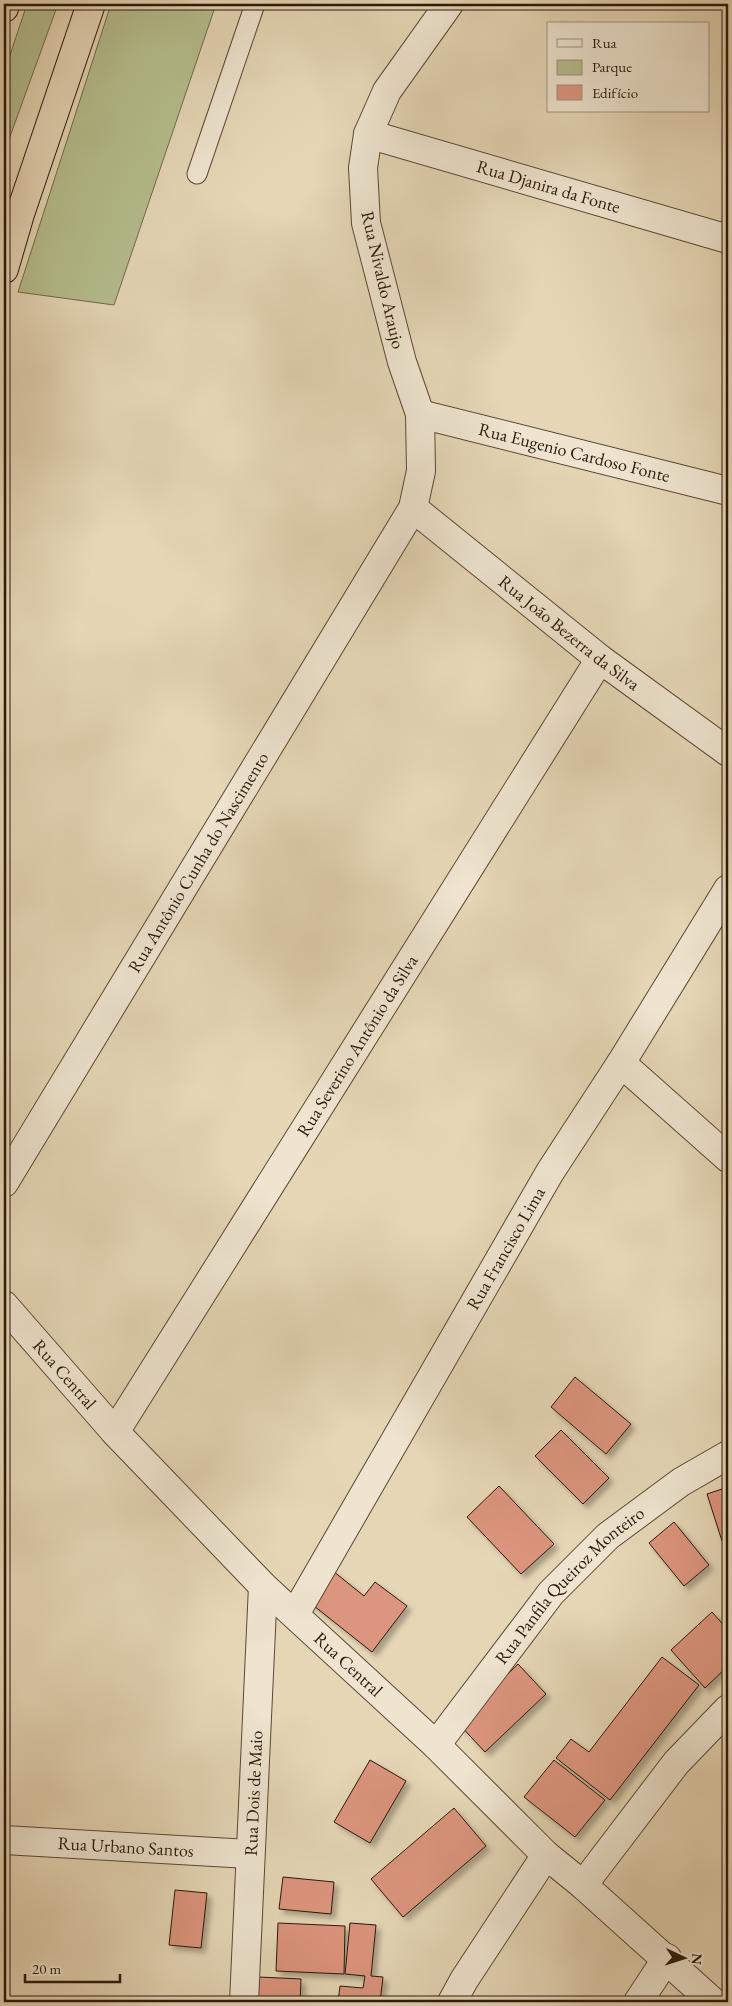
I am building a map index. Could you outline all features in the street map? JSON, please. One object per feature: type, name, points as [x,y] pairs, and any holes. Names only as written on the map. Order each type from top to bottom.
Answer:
[{"type":"highway","points":[[4,8],[5,4]]},
{"type":"highway","points":[[4,269],[20,214],[91,4]]},
{"type":"street","name":"Rua Nivaldo Araujo","points":[[393,542],[413,508],[421,471],[420,414],[402,362],[366,223],[363,168],[368,134],[387,92],[450,4]]},
{"type":"street","name":"Rua Djanira da Fonte","points":[[368,134],[728,239]]},
{"type":"street","name":"Rua Eugenio Cardoso Fonte","points":[[420,414],[728,491]]},
{"type":"street","name":"Rua João Bezerra da Silva","points":[[413,508],[600,659],[728,752]]},
{"type":"street","name":"Rua Antônio Cunha do Nascimento","points":[[4,1183],[393,542]]},
{"type":"street","name":"Rua Severino Antônio da Silva","points":[[115,1432],[600,659]]},
{"type":"street","name":"Rua Francisco Lima","points":[[295,1614],[550,1172],[621,1063],[728,889]]},
{"type":"street","points":[[621,1063],[728,1158]]},
{"type":"street","name":"Rua Central","points":[[4,1305],[115,1432],[263,1586],[436,1745],[546,1855],[667,1958],[713,2002]]},
{"type":"street","name":"Rua Panfila Queiroz Monteiro","points":[[436,1745],[551,1593],[608,1536],[682,1482],[728,1455]]},
{"type":"street","name":"Rua Dois de Maio","points":[[244,2002],[249,1854],[263,1586]]},
{"type":"street","points":[[583,1885],[676,1763],[728,1709]]},
{"type":"street","name":"Rua Urbano Santos","points":[[4,1840],[249,1854]]},
{"type":"street","points":[[452,2002],[464,1980],[546,1855]]},
{"type":"street","points":[[638,2002],[667,1958]]},
{"type":"lane","points":[[197,174],[255,4]]},
{"type":"green space","points":[[27,4],[58,4],[4,153],[4,73]]},
{"type":"green space","points":[[111,4],[216,4],[114,305],[18,292]]},
{"type":"building","points":[[575,1377],[631,1424],[606,1454],[551,1407]]},
{"type":"building","points":[[561,1430],[609,1478],[583,1504],[535,1456]]},
{"type":"building","points":[[499,1486],[554,1544],[521,1574],[467,1517]]},
{"type":"building","points":[[728,1487],[728,1539],[722,1541],[707,1494]]},
{"type":"building","points":[[674,1522],[709,1565],[684,1586],[649,1543]]},
{"type":"building","points":[[333,1571],[364,1596],[375,1582],[407,1606],[372,1652],[309,1602]]},
{"type":"building","points":[[712,1612],[728,1630],[728,1666],[705,1688],[671,1650]]},
{"type":"building","points":[[662,1657],[699,1685],[610,1800],[556,1758],[571,1739],[589,1752]]},
{"type":"building","points":[[518,1664],[546,1694],[485,1752],[458,1723]]},
{"type":"building","points":[[370,1760],[406,1781],[370,1843],[334,1822]]},
{"type":"building","points":[[554,1760],[605,1800],[575,1837],[524,1797]]},
{"type":"building","points":[[454,1808],[486,1846],[403,1917],[371,1879]]},
{"type":"building","points":[[283,1877],[334,1882],[331,1914],[279,1909]]},
{"type":"building","points":[[175,1890],[207,1893],[201,1948],[169,1945]]},
{"type":"building","points":[[278,1923],[345,1926],[344,1974],[276,1971]]},
{"type":"building","points":[[350,1923],[376,1925],[371,1976],[383,1977],[380,2002],[338,2002],[340,1986],[363,1988],[365,1976],[345,1974]]},
{"type":"building","points":[[259,1977],[301,1979],[300,2002],[258,2002]]}]
